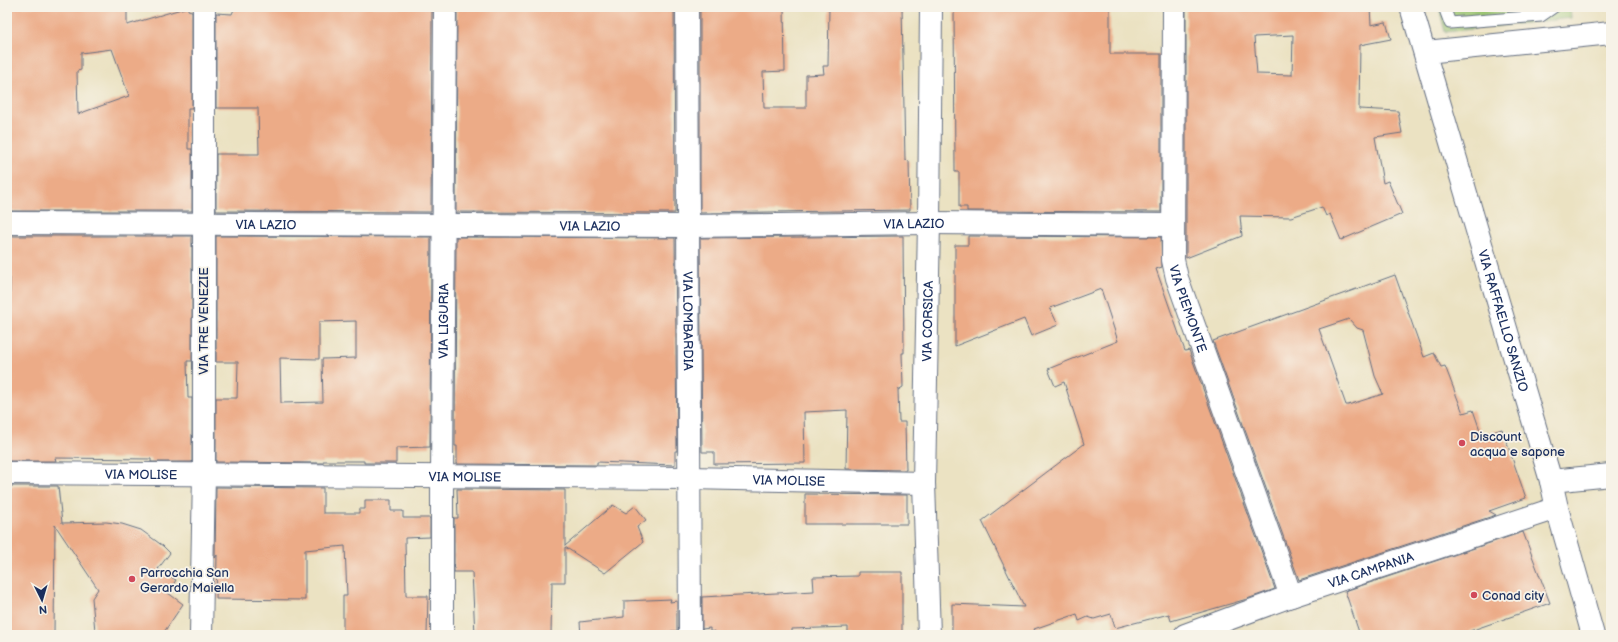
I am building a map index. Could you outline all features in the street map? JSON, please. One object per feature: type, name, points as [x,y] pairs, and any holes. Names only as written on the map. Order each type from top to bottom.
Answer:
[{"type":"street","name":"VIA TRE VENEZIE","points":[[201,635],[204,474],[204,7]]},
{"type":"street","name":"VIA LIGURIA","points":[[442,635],[445,7]]},
{"type":"street","name":"VIA LOMBARDIA","points":[[687,7],[690,635]]},
{"type":"street","name":"VIA CORSICA","points":[[929,635],[924,483],[931,7]]},
{"type":"street","name":"VIA PIEMONTE","points":[[1174,7],[1173,260],[1177,278],[1291,596]]},
{"type":"street","name":"VIA RAFFAELLO SANZIO","points":[[1412,7],[1551,481],[1557,508],[1593,635]]},
{"type":"street","points":[[1426,52],[1611,33]]},
{"type":"street","name":"VIA LAZIO","points":[[7,223],[687,226],[929,223],[1172,225]]},
{"type":"street","name":"VIA MOLISE","points":[[7,473],[690,478],[924,483]]},
{"type":"street","points":[[1551,481],[1611,475]]},
{"type":"street","name":"VIA CAMPANIA","points":[[1185,635],[1291,596],[1557,508]]},
{"type":"lane","points":[[1444,7],[1450,23],[1541,16],[1554,7]]},
{"type":"green space","points":[[1439,7],[1570,7],[1571,18],[1445,32]]},
{"type":"building","points":[[7,7],[127,7],[127,25],[188,7],[188,10],[192,11],[192,108],[188,108],[188,149],[192,149],[192,211],[7,211]],"holes":[[[112,49],[129,96],[78,114],[77,71],[81,70],[81,53]]]},
{"type":"building","points":[[235,7],[432,7],[431,212],[216,211],[216,154],[259,154],[258,108],[216,108],[216,13],[232,14]]},
{"type":"building","points":[[457,7],[674,7],[675,213],[456,212]]},
{"type":"building","points":[[700,7],[784,7],[785,71],[763,72],[764,108],[806,108],[806,75],[824,74],[823,66],[828,66],[829,7],[902,7],[905,160],[909,161],[910,210],[700,213]]},
{"type":"building","points":[[954,7],[1110,7],[1110,54],[1161,54],[1161,212],[967,211],[967,207],[959,207],[959,172],[955,172]]},
{"type":"building","points":[[1186,7],[1370,7],[1371,25],[1386,22],[1391,39],[1360,45],[1359,109],[1398,111],[1402,133],[1375,137],[1383,183],[1388,181],[1402,214],[1341,240],[1330,214],[1326,216],[1322,207],[1291,217],[1240,216],[1242,236],[1186,258]],"holes":[[[1293,35],[1292,75],[1257,74],[1254,37]]]},
{"type":"building","points":[[7,236],[192,236],[192,361],[187,361],[188,398],[192,398],[192,462],[151,462],[151,459],[55,458],[56,461],[7,461],[7,348],[9,348],[10,278],[7,278]]},
{"type":"building","points":[[216,236],[431,237],[430,447],[396,448],[396,463],[364,463],[364,461],[323,461],[323,463],[216,462],[216,398],[237,398],[238,362],[216,362]],"holes":[[[356,321],[356,358],[322,359],[323,402],[281,403],[280,358],[319,359],[319,322]]]},
{"type":"building","points":[[903,236],[903,387],[898,390],[899,422],[905,422],[906,470],[846,469],[847,410],[804,412],[805,463],[714,464],[714,452],[702,452],[700,238]]},
{"type":"building","points":[[968,236],[1161,237],[1162,267],[1156,269],[1185,351],[1189,350],[1275,589],[1247,599],[1171,621],[1169,614],[1115,628],[1111,614],[1094,619],[1088,617],[1079,621],[1077,614],[1034,629],[1037,635],[952,635],[952,604],[1024,607],[982,521],[1084,444],[1064,382],[1055,386],[1048,369],[1118,341],[1101,289],[1050,308],[1058,325],[1031,336],[1024,319],[955,346],[955,245],[968,245]]},
{"type":"building","points":[[456,237],[675,238],[677,451],[675,451],[675,465],[597,462],[597,465],[457,464],[457,446],[455,446]]},
{"type":"building","points":[[1395,275],[1424,357],[1434,353],[1441,367],[1445,366],[1463,413],[1473,410],[1482,436],[1502,429],[1526,498],[1489,511],[1496,515],[1299,580],[1213,341]],"holes":[[[1349,319],[1357,328],[1363,330],[1375,376],[1383,394],[1346,405],[1319,329]]]},
{"type":"building","points":[[7,486],[58,486],[62,523],[106,522],[122,524],[141,530],[163,546],[170,553],[158,569],[176,580],[168,593],[183,604],[162,635],[125,635],[125,632],[95,631],[92,598],[98,589],[55,525],[54,635],[7,635]]},
{"type":"building","points":[[216,487],[323,488],[323,513],[359,513],[359,509],[365,509],[365,500],[391,500],[391,511],[403,511],[403,518],[430,518],[430,537],[405,538],[406,596],[428,596],[427,635],[343,635],[343,596],[347,596],[345,546],[305,550],[305,600],[216,599]]},
{"type":"building","points":[[457,489],[565,490],[565,546],[613,505],[626,513],[635,506],[646,520],[637,527],[643,542],[605,573],[565,547],[565,582],[552,582],[551,635],[475,635],[472,572],[454,572],[454,518],[458,518]]},
{"type":"building","points":[[805,494],[907,495],[907,524],[805,524]]},
{"type":"building","points":[[1523,532],[1550,603],[1470,631],[1469,635],[1360,635],[1345,591]]},
{"type":"building","points":[[858,572],[902,572],[902,635],[848,635],[848,627],[792,629],[792,635],[715,635],[715,631],[710,632],[710,628],[702,629],[702,597],[814,591],[813,577],[858,576]]},
{"type":"building","points":[[671,599],[670,602],[677,601],[677,631],[671,631],[671,634],[581,635],[580,622],[624,617],[624,601]]},
{"type":"place","name":"Discount acqua e sapone","points":[[1462,443]]},
{"type":"place","name":"Parrocchia San Gerardo Maiella","points":[[132,579]]},
{"type":"place","name":"Conad city","points":[[1474,595]]}]
